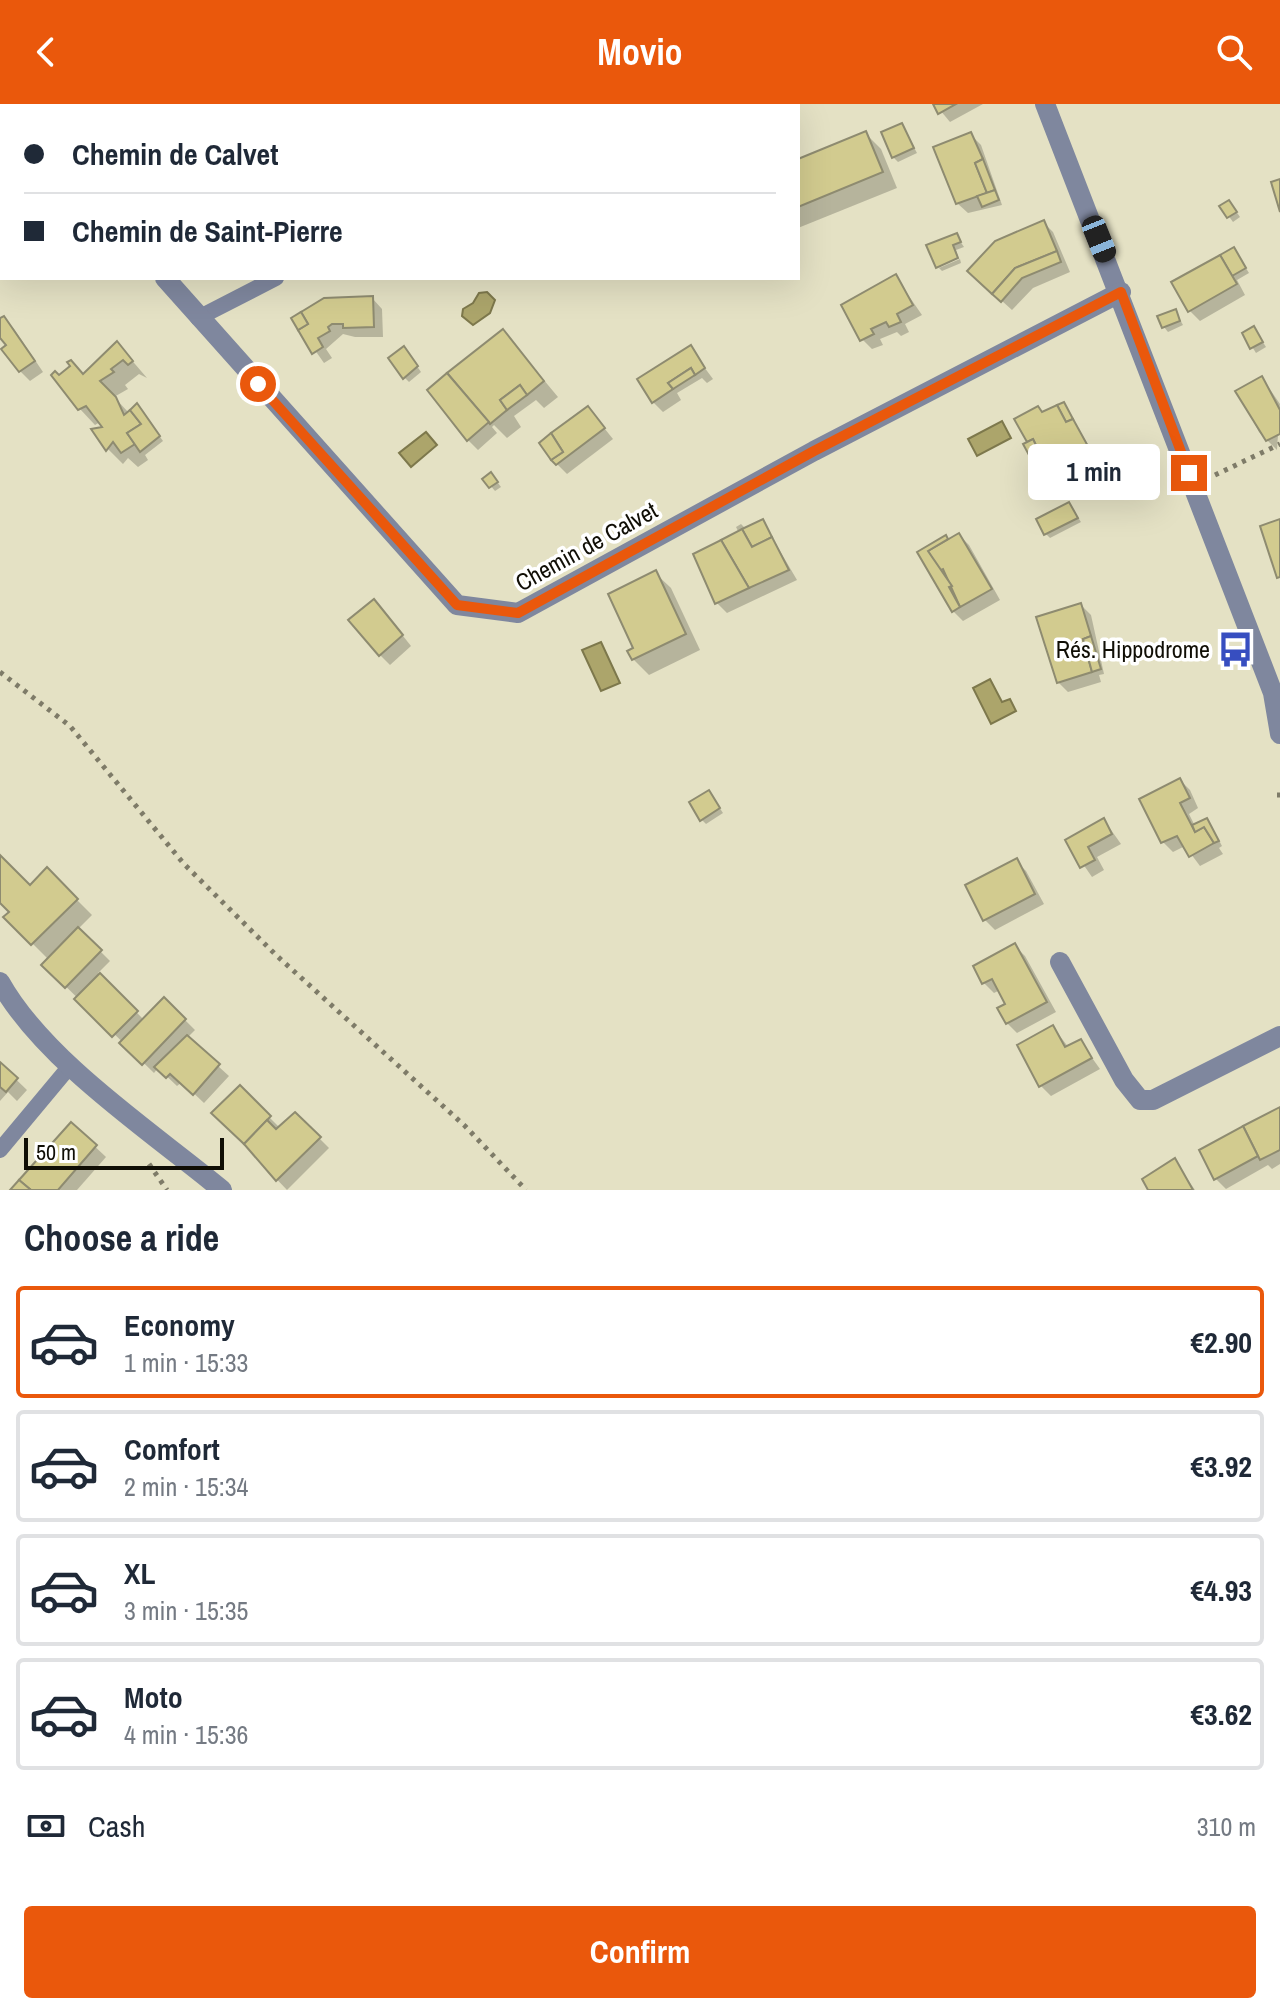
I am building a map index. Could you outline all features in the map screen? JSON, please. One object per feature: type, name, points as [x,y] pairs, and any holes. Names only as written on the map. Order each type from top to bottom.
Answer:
[{"type":"street","points":[[1045,104],[1121,292],[1273,693],[1280,734]]},
{"type":"street","name":"Chemin de Calvet","points":[[167,280],[457,605],[518,613],[814,451],[1121,292]]},
{"type":"street","points":[[1060,962],[1124,1080],[1140,1100],[1153,1100],[1280,1036]]},
{"type":"street","points":[[0,982],[31,1026],[70,1066],[222,1190]]},
{"type":"lane","points":[[198,318],[272,280]]},
{"type":"lane","points":[[0,1150],[70,1066]]},
{"type":"path","points":[[1215,475],[1280,444]]},
{"type":"path","points":[[0,672],[70,726],[184,864],[276,955],[465,1126],[526,1190]]},
{"type":"shaded area","points":[[487,292],[495,300],[490,313],[473,325],[462,316],[463,309],[473,303],[479,293]]},
{"type":"shaded area","points":[[1002,421],[1011,438],[977,456],[968,439]]},
{"type":"shaded area","points":[[426,432],[437,445],[411,467],[399,453]]},
{"type":"shaded area","points":[[601,642],[620,683],[601,691],[582,650]]},
{"type":"shaded area","points":[[990,679],[1002,702],[1010,699],[1016,711],[991,724],[973,688]]},
{"type":"building","points":[[933,104],[956,104],[938,114]]},
{"type":"building","points":[[902,123],[914,148],[892,158],[881,132]]},
{"type":"building","points":[[866,131],[883,172],[800,206],[800,158]]},
{"type":"building","points":[[971,132],[983,159],[975,163],[987,193],[956,204],[933,147]]},
{"type":"building","points":[[983,159],[995,190],[987,193],[975,163]]},
{"type":"building","points":[[1280,179],[1280,212],[1271,182]]},
{"type":"building","points":[[995,190],[999,200],[982,207],[977,196]]},
{"type":"building","points":[[1229,200],[1237,212],[1227,218],[1219,206]]},
{"type":"building","points":[[1044,220],[1057,251],[1015,268],[992,294],[967,271],[995,241]]},
{"type":"building","points":[[957,233],[961,242],[953,245],[958,258],[936,268],[926,245]]},
{"type":"building","points":[[1234,247],[1246,268],[1232,276],[1220,255]]},
{"type":"building","points":[[1057,251],[1061,262],[1022,278],[1001,302],[992,294],[1015,268]]},
{"type":"building","points":[[1220,255],[1237,284],[1188,312],[1171,282]]},
{"type":"building","points":[[896,274],[913,305],[897,314],[901,322],[889,327],[886,322],[871,329],[874,334],[860,341],[841,305]]},
{"type":"building","points":[[373,296],[374,327],[343,328],[343,324],[332,324],[328,327],[330,331],[318,338],[323,347],[312,354],[298,330],[308,324],[301,312],[324,298]]},
{"type":"building","points":[[1176,309],[1180,321],[1162,328],[1157,316]]},
{"type":"building","points":[[301,312],[308,324],[298,330],[291,318]]},
{"type":"building","points":[[4,316],[35,361],[19,372],[1,349],[6,345],[0,338],[0,318]]},
{"type":"building","points":[[1254,326],[1263,342],[1250,349],[1242,333]]},
{"type":"building","points":[[503,329],[544,381],[527,395],[520,385],[500,400],[507,410],[490,424],[447,373]]},
{"type":"building","points":[[117,341],[133,361],[128,365],[123,360],[111,369],[114,372],[100,381],[116,397],[124,415],[130,410],[141,424],[127,433],[135,444],[121,453],[113,442],[106,451],[91,429],[102,427],[86,406],[78,410],[51,375],[55,371],[59,375],[70,366],[67,362],[71,360],[83,374]]},
{"type":"building","points":[[691,345],[705,368],[695,375],[691,368],[668,383],[673,389],[652,403],[637,379]]},
{"type":"building","points":[[404,346],[418,366],[403,379],[388,358]]},
{"type":"building","points":[[691,368],[695,375],[673,389],[668,383]]},
{"type":"building","points":[[447,373],[489,422],[467,441],[427,390]]},
{"type":"building","points":[[1262,376],[1280,410],[1280,434],[1266,441],[1235,391]]},
{"type":"building","points":[[520,385],[527,395],[507,410],[500,400]]},
{"type":"building","points":[[1064,402],[1073,419],[1066,422],[1057,405]]},
{"type":"building","points":[[137,403],[160,436],[140,452],[127,433],[141,424],[130,410]]},
{"type":"building","points":[[1057,405],[1066,422],[1073,419],[1089,448],[1064,461],[1060,455],[1045,464],[1033,439],[1027,442],[1014,419],[1038,406],[1042,412]]},
{"type":"building","points":[[588,406],[605,428],[556,465],[551,460],[563,452],[551,433]]},
{"type":"building","points":[[551,433],[563,452],[551,460],[539,443]]},
{"type":"building","points":[[1033,439],[1045,464],[1036,468],[1023,444]]},
{"type":"building","points":[[491,472],[498,482],[489,488],[482,479]]},
{"type":"building","points":[[1069,502],[1078,518],[1044,535],[1036,519]]},
{"type":"building","points":[[763,519],[772,537],[752,547],[742,529]]},
{"type":"building","points":[[1280,519],[1280,577],[1277,578],[1260,526]]},
{"type":"building","points":[[742,529],[752,547],[772,537],[789,570],[749,588],[721,540]]},
{"type":"building","points":[[959,533],[992,589],[960,607],[943,569],[939,571],[928,551]]},
{"type":"building","points":[[946,535],[948,539],[928,551],[952,586],[949,587],[960,607],[952,612],[917,552]]},
{"type":"building","points":[[721,540],[749,588],[715,604],[693,554]]},
{"type":"building","points":[[656,570],[686,634],[632,660],[627,651],[633,648],[608,594]]},
{"type":"building","points":[[374,599],[403,635],[379,656],[348,620]]},
{"type":"building","points":[[1081,603],[1091,636],[1083,639],[1092,672],[1057,683],[1036,617]]},
{"type":"building","points":[[1091,636],[1101,669],[1092,672],[1083,639]]},
{"type":"building","points":[[1180,778],[1190,798],[1180,803],[1195,832],[1204,827],[1214,843],[1189,857],[1177,836],[1161,843],[1139,799]]},
{"type":"building","points":[[709,790],[720,808],[700,821],[689,802]]},
{"type":"building","points":[[1104,818],[1112,834],[1088,847],[1095,860],[1080,868],[1065,840]]},
{"type":"building","points":[[1207,818],[1219,841],[1214,843],[1204,827],[1195,832],[1192,825]]},
{"type":"building","points":[[0,855],[30,885],[47,867],[78,899],[31,945],[3,917],[9,912],[0,903]]},
{"type":"building","points":[[1017,858],[1035,894],[983,921],[965,885]]},
{"type":"building","points":[[78,927],[102,950],[65,988],[41,965]]},
{"type":"building","points":[[1015,943],[1047,1002],[1006,1024],[997,1008],[1005,1004],[992,979],[982,984],[973,966]]},
{"type":"building","points":[[100,973],[138,1011],[112,1037],[74,999]]},
{"type":"building","points":[[164,997],[186,1019],[142,1065],[119,1043]]},
{"type":"building","points":[[1053,1025],[1065,1047],[1081,1039],[1092,1058],[1039,1087],[1017,1045]]},
{"type":"building","points":[[187,1035],[220,1064],[193,1095],[170,1074],[166,1078],[154,1067]]},
{"type":"building","points":[[0,1062],[18,1078],[6,1092],[0,1087]]},
{"type":"building","points":[[240,1085],[271,1116],[244,1144],[211,1113]]},
{"type":"building","points":[[1280,1107],[1280,1150],[1260,1160],[1243,1126]]},
{"type":"building","points":[[295,1112],[321,1137],[276,1181],[244,1144],[267,1120],[276,1129]]},
{"type":"building","points":[[71,1122],[97,1145],[58,1190],[31,1190],[19,1180]]},
{"type":"building","points":[[1243,1126],[1258,1156],[1214,1180],[1199,1150]]},
{"type":"building","points":[[1175,1158],[1193,1190],[1148,1190],[1142,1179]]},
{"type":"building","points":[[19,1180],[31,1190],[10,1190]]},
{"type":"place","name":"Rés. Hippodrome","points":[[1236,649]]},
{"type":"route","points":[[258,384],[457,605],[518,613],[814,451],[1121,292],[1189,473]]}]
